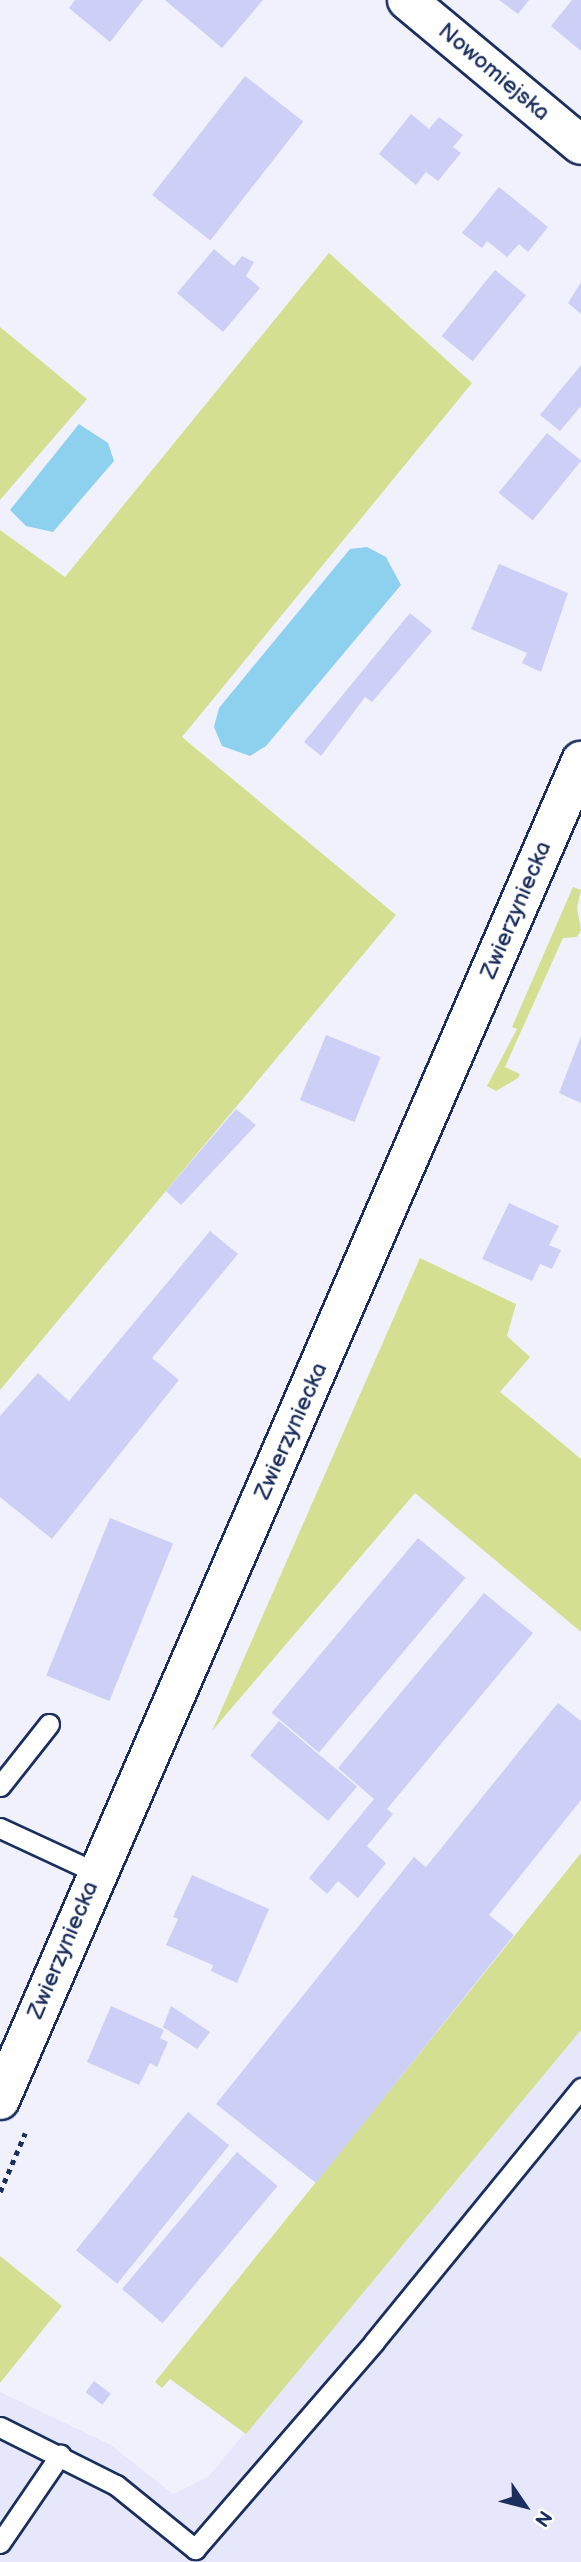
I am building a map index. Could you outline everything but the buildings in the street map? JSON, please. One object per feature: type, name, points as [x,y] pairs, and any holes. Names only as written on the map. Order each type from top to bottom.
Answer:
[{"type":"street","name":"Nowomiejska","points":[[407,0],[581,145]]},
{"type":"street","name":"Zwierzyniecka","points":[[0,2100],[95,1872],[581,761]]},
{"type":"lane","points":[[0,1786],[49,1724]]},
{"type":"lane","points":[[0,1828],[95,1872]]},
{"type":"lane","points":[[0,2427],[116,2485],[195,2549],[374,2342],[581,2088]]},
{"type":"lane","points":[[0,2543],[60,2455]]},
{"type":"shaded area","points":[[581,2030],[581,2562],[0,2562],[0,2392],[111,2445],[173,2494],[208,2477]]},
{"type":"green space","points":[[329,253],[472,383],[182,737],[396,915],[0,1390],[0,530],[65,577]]},
{"type":"green space","points":[[0,327],[87,399],[0,500]]},
{"type":"green space","points":[[573,887],[581,890],[577,908],[581,930],[577,937],[563,938],[505,1067],[520,1074],[518,1078],[496,1091],[487,1086],[517,1029],[512,1027]]},
{"type":"green space","points":[[420,1258],[516,1304],[507,1336],[530,1357],[500,1392],[581,1459],[581,1632],[415,1493],[212,1731]]},
{"type":"green space","points":[[581,1853],[581,2030],[246,2434],[170,2379],[162,2388],[155,2382]]},
{"type":"green space","points":[[0,2256],[62,2306],[0,2383]]},
{"type":"water","points":[[79,424],[108,443],[114,461],[53,532],[26,526],[10,510]]},
{"type":"water","points":[[367,547],[386,557],[401,585],[266,746],[250,756],[222,746],[214,727],[219,708],[350,549]]}]
